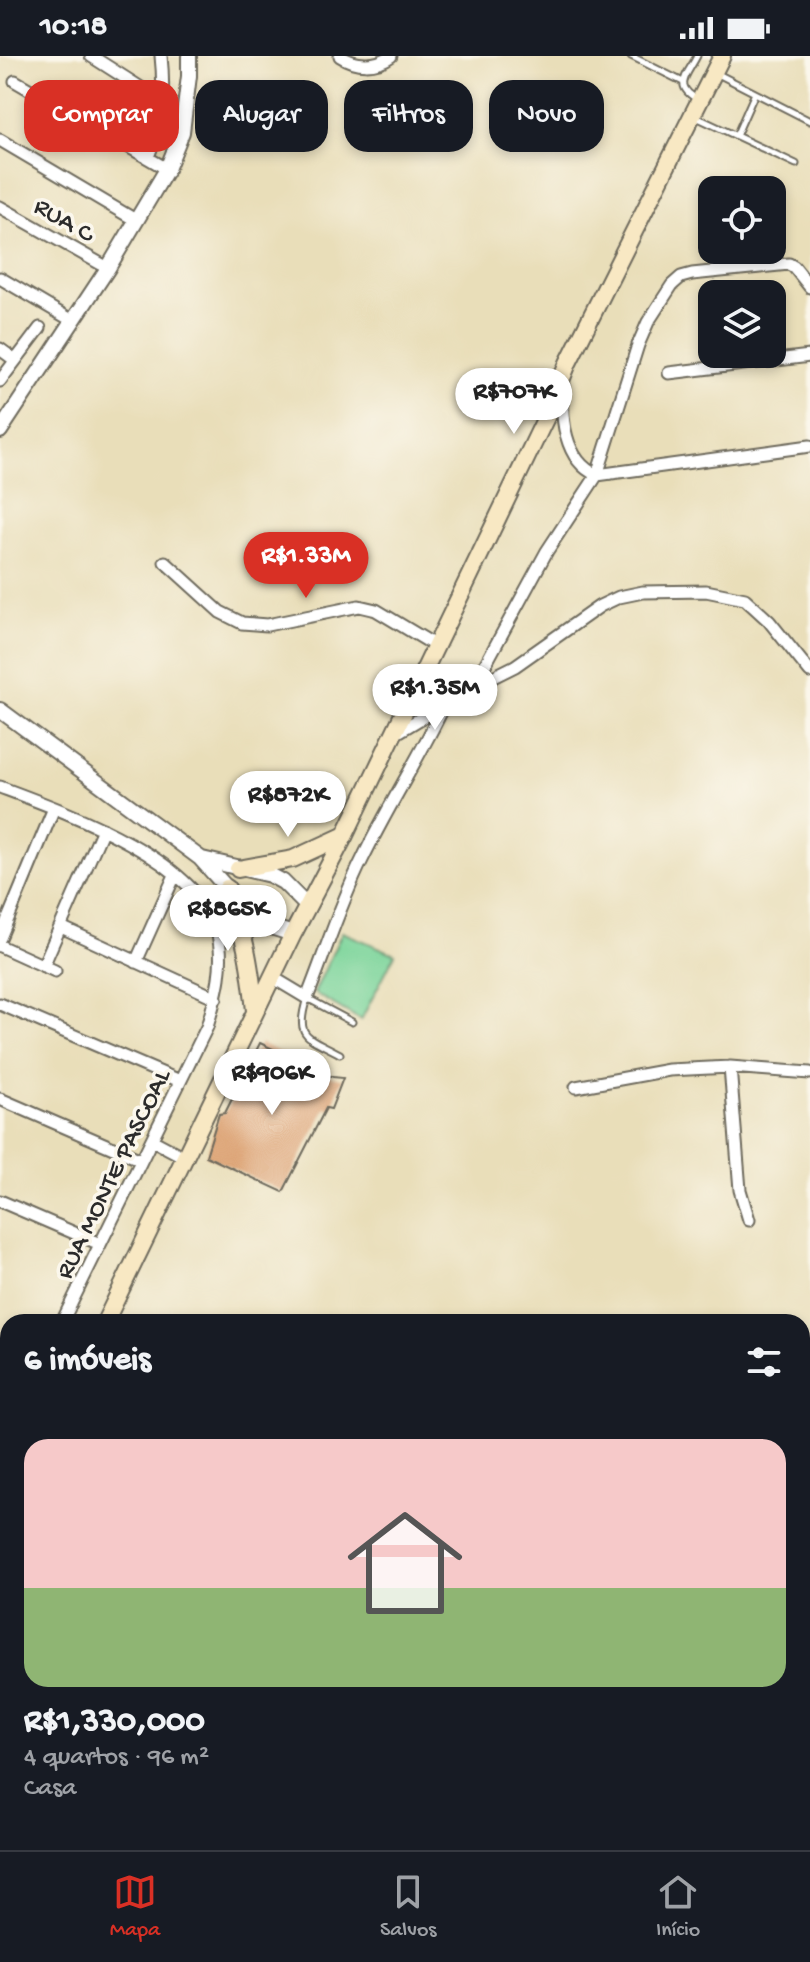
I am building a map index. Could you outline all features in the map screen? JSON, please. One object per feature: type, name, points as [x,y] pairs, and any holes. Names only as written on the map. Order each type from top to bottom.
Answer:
[{"type":"main road","points":[[109,1314],[293,934],[345,835],[548,413],[565,369],[722,56]]},
{"type":"main road","points":[[238,869],[293,859],[345,835]]},
{"type":"main road","points":[[227,888],[249,954],[255,1012]]},
{"type":"street","points":[[91,56],[129,80]]},
{"type":"street","points":[[161,56],[162,80]]},
{"type":"street","points":[[0,431],[108,268],[167,169],[182,132],[189,56]]},
{"type":"street","points":[[340,56],[369,64],[391,56]]},
{"type":"street","points":[[15,81],[167,169]]},
{"type":"street","points":[[0,140],[137,221]]},
{"type":"street","points":[[148,157],[150,152]]},
{"type":"street","name":"RUA C","points":[[0,207],[108,268]]},
{"type":"street","points":[[473,687],[547,551],[597,475],[643,333],[677,281],[692,274],[789,264],[810,287]]},
{"type":"street","points":[[0,278],[73,321]]},
{"type":"street","points":[[0,381],[40,328]]},
{"type":"street","points":[[0,349],[15,360]]},
{"type":"street","points":[[669,373],[810,356]]},
{"type":"street","points":[[565,369],[562,410],[569,443],[583,467],[597,475],[810,446]]},
{"type":"street","points":[[165,562],[220,612],[242,623],[267,625],[359,606],[376,610],[436,646]]},
{"type":"street","points":[[392,736],[443,708],[473,687],[515,666],[600,606],[631,594],[706,591],[745,599],[769,621],[810,672]]},
{"type":"street","points":[[420,679],[458,698]]},
{"type":"street","points":[[272,977],[307,998],[360,863],[443,708]]},
{"type":"street","points":[[0,710],[200,858],[249,913],[274,928],[293,934]]},
{"type":"street","name":"RUA MONTE PASCOAL","points":[[0,787],[103,829],[147,853],[205,905],[218,933],[220,967],[216,998],[207,1027],[66,1314]]},
{"type":"street","points":[[0,938],[54,808]]},
{"type":"street","points":[[43,966],[103,829]]},
{"type":"street","points":[[200,858],[270,875],[283,882],[307,906]]},
{"type":"street","points":[[136,962],[175,875]]},
{"type":"street","points":[[61,927],[216,998]]},
{"type":"street","points":[[0,946],[55,971]]},
{"type":"street","points":[[0,1004],[180,1081]]},
{"type":"street","points":[[576,1087],[669,1070],[730,1067],[810,1073]]},
{"type":"street","points":[[730,1067],[740,1190],[749,1220]]},
{"type":"street","points":[[0,1099],[141,1160]]},
{"type":"street","points":[[152,1140],[184,1157]]},
{"type":"street","points":[[0,1201],[100,1244]]},
{"type":"lane","points":[[631,56],[683,82]]},
{"type":"lane","points":[[697,56],[683,82],[696,108],[736,136],[796,164]]},
{"type":"lane","points":[[714,72],[810,121]]},
{"type":"lane","points":[[736,136],[755,93]]},
{"type":"lane","points":[[340,1054],[306,1035],[301,1028],[300,1020],[307,998],[352,1022]]},
{"type":"green space","points":[[342,932],[395,954],[361,1020],[314,993]]},
{"type":"building","points":[[260,1043],[333,1077],[343,1078],[331,1109],[326,1108],[283,1192],[206,1156],[219,1114],[225,1113]]}]
